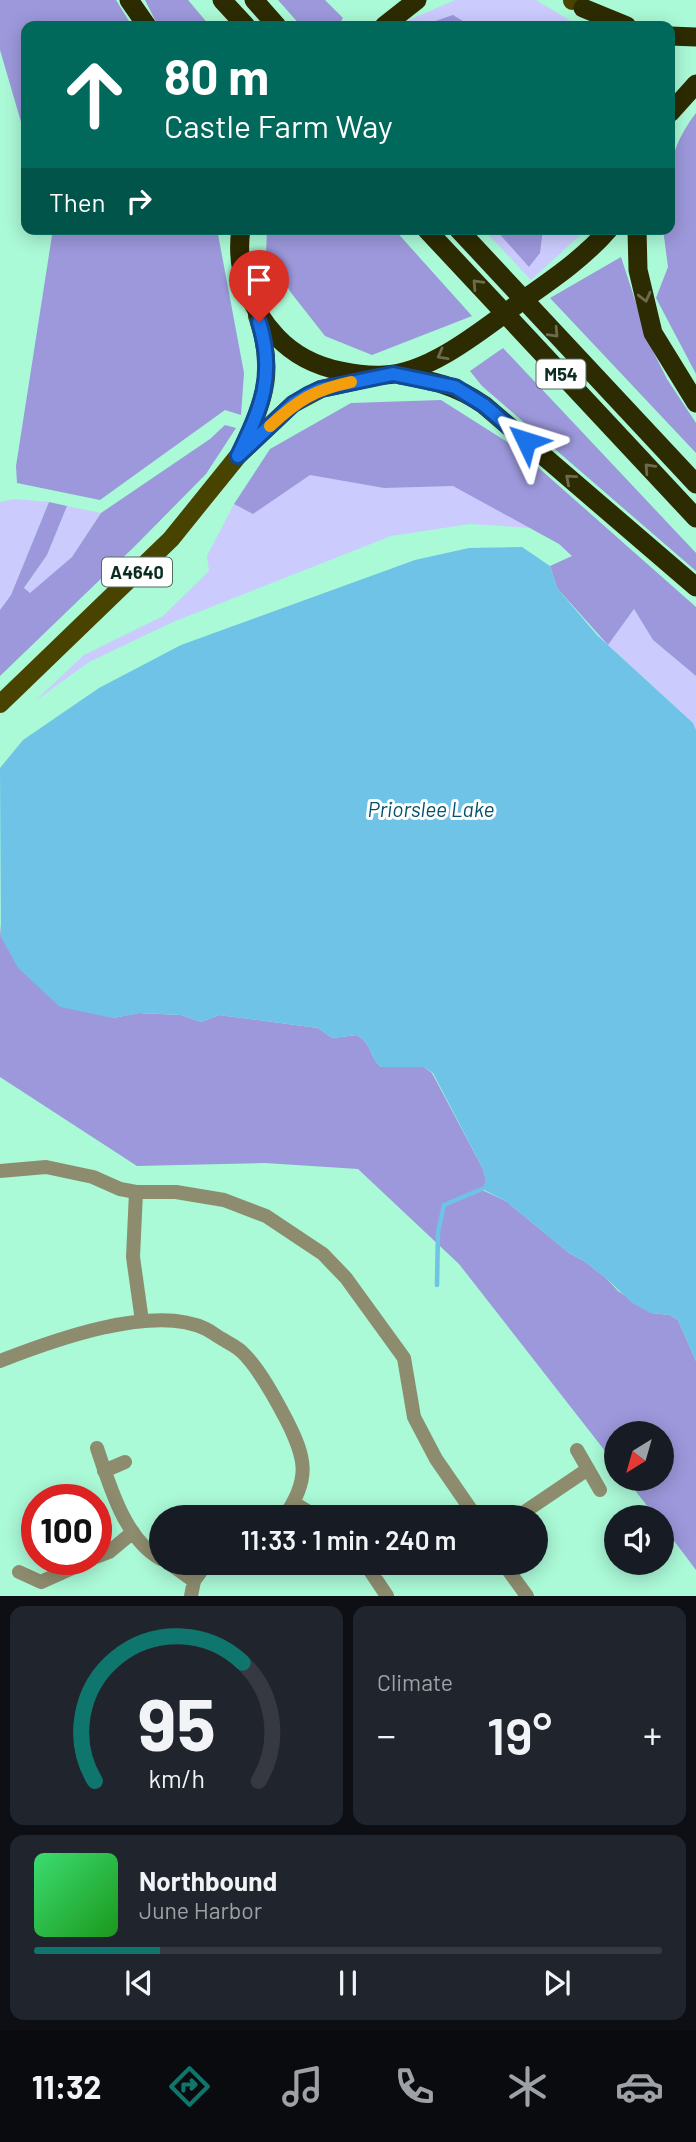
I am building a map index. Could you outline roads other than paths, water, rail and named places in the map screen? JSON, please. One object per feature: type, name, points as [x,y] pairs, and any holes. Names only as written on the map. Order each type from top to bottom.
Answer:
[{"type":"highway","points":[[129,0],[144,21]]},
{"type":"highway","points":[[222,0],[241,21]]},
{"type":"highway","points":[[254,0],[273,21]]},
{"type":"highway","points":[[390,21],[417,0]]},
{"type":"highway","points":[[574,2],[596,21]]},
{"type":"highway","points":[[574,2],[615,21]]},
{"type":"highway","points":[[675,36],[696,37]]},
{"type":"highway","points":[[675,107],[696,84]]},
{"type":"highway","points":[[232,235],[254,306],[272,332],[305,359],[330,369],[447,384],[475,399],[696,587]]},
{"type":"highway","points":[[240,235],[240,267]]},
{"type":"highway","name":"M54","points":[[432,235],[696,518]]},
{"type":"highway","name":"M54","points":[[464,235],[696,484]]},
{"type":"highway","points":[[389,375],[428,362],[487,326],[589,250],[604,235]]},
{"type":"highway","points":[[637,235],[638,271],[653,332],[696,403]]},
{"type":"main road","name":"A4640","points":[[238,456],[259,408],[268,374],[264,338],[254,306]]},
{"type":"main road","name":"A4640","points":[[0,704],[171,538],[238,456],[293,404],[321,389],[389,375]]},
{"type":"street","points":[[0,1171],[46,1167],[81,1174],[136,1192],[176,1192],[224,1200],[266,1216],[323,1254],[346,1278],[404,1358],[414,1417],[463,1505]]},
{"type":"street","points":[[136,1192],[133,1257],[142,1321]]},
{"type":"street","points":[[0,1350],[142,1321],[166,1320],[205,1328],[242,1352],[277,1402],[303,1459],[302,1482],[294,1503],[297,1505]]},
{"type":"street","points":[[0,1361],[47,1342]]},
{"type":"street","points":[[97,1448],[111,1492],[132,1532],[149,1548]]},
{"type":"street","points":[[577,1450],[600,1490]]},
{"type":"street","points":[[104,1471],[125,1462]]},
{"type":"street","points":[[534,1505],[588,1469]]},
{"type":"street","points":[[112,1549],[132,1532]]},
{"type":"street","points":[[26,1575],[41,1582],[56,1575]]},
{"type":"street","points":[[187,1575],[194,1580]]},
{"type":"street","points":[[191,1596],[198,1575]]},
{"type":"street","points":[[374,1575],[387,1596]]},
{"type":"street","points":[[512,1575],[527,1596]]},
{"type":"water","name":"Priorslee Lake","points":[[522,547],[550,566],[557,588],[597,635],[693,723],[696,730],[696,1361],[678,1320],[670,1315],[651,1313],[632,1303],[606,1278],[569,1253],[506,1201],[482,1189],[486,1181],[483,1169],[433,1073],[424,1067],[381,1067],[366,1043],[357,1035],[332,1038],[318,1028],[219,1015],[201,1022],[181,1015],[140,1013],[113,1018],[60,1007],[18,968],[1,937],[0,768],[23,740],[99,688],[181,645],[415,560],[469,548]]},
{"type":"waterway","points":[[437,1285],[438,1232],[444,1205],[482,1189]]}]
